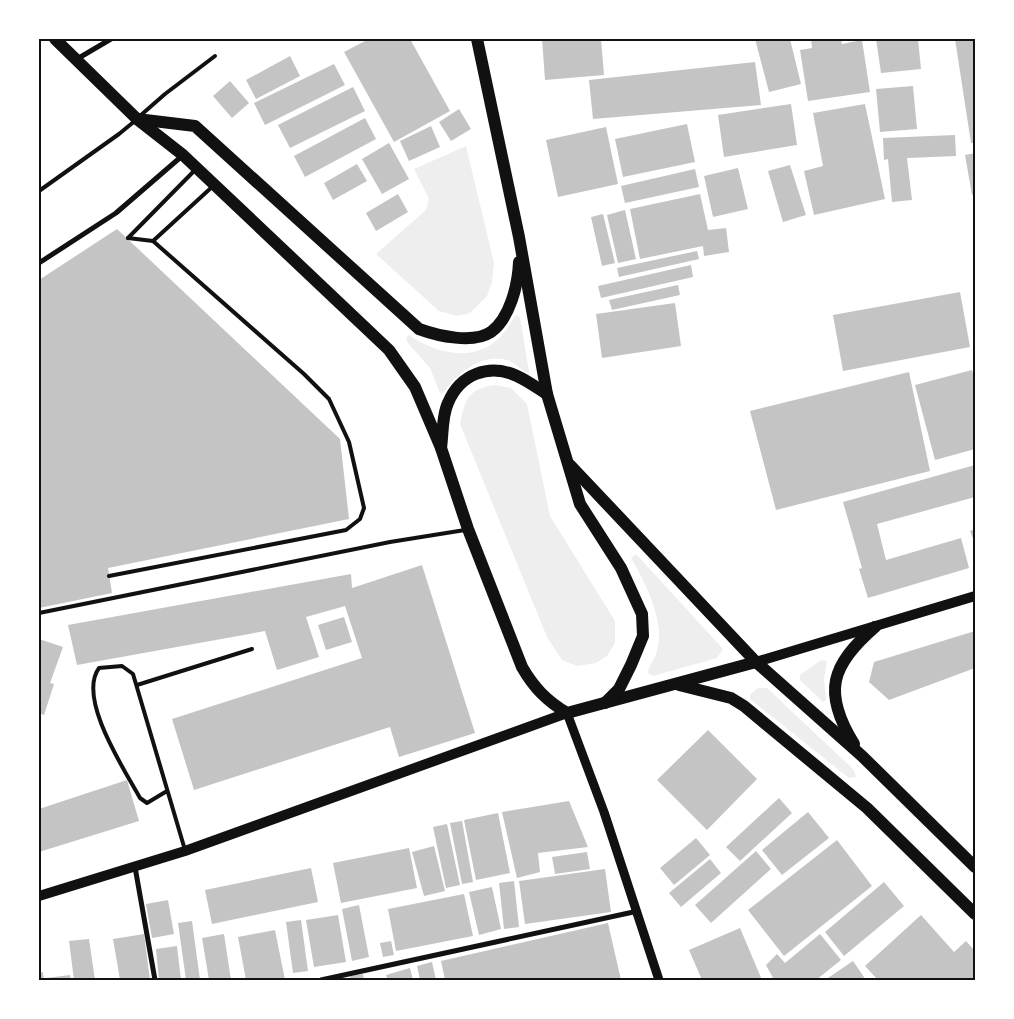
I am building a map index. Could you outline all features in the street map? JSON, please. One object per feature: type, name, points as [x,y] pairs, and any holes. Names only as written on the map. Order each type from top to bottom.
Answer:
[{"type":"main road","points":[[56,39],[137,119],[183,155],[213,186],[389,350],[415,386],[441,448],[468,529],[522,667],[534,688],[567,714]]},
{"type":"main road","points":[[477,39],[519,237],[547,394],[580,504],[621,568],[642,614],[643,636],[640,644],[619,689],[605,703]]},
{"type":"main road","points":[[137,119],[195,126],[419,330],[441,337],[466,338],[490,332],[510,307],[518,277],[519,237]]},
{"type":"main road","points":[[441,448],[447,403],[462,380],[482,370],[499,371],[517,376],[547,394]]},
{"type":"main road","points":[[568,464],[756,662],[862,756],[975,867]]},
{"type":"main road","points":[[39,896],[185,851],[567,714],[756,662],[975,596]]},
{"type":"main road","points":[[862,756],[845,730],[834,686],[841,663],[852,646],[874,626]]},
{"type":"main road","points":[[676,684],[732,698],[744,706],[867,808],[975,914]]},
{"type":"street","points":[[77,60],[111,39]]},
{"type":"street","points":[[39,264],[116,214],[183,155]]},
{"type":"street","points":[[567,714],[638,911],[659,980]]},
{"type":"street","points":[[135,867],[155,980]]},
{"type":"street","points":[[321,980],[638,911]]},
{"type":"lane","points":[[39,191],[119,134],[165,94],[215,56]]},
{"type":"lane","points":[[109,576],[346,530],[360,519],[364,508],[350,442],[329,399],[304,374],[154,241],[128,238],[196,169]]},
{"type":"lane","points":[[154,241],[213,186]]},
{"type":"lane","points":[[39,613],[381,544],[468,529]]},
{"type":"lane","points":[[136,685],[252,649]]},
{"type":"lane","points":[[167,790],[147,803],[140,798],[98,716],[92,684],[99,668],[122,666],[133,674],[185,851]]},
{"type":"shaded area","points":[[466,146],[494,263],[492,282],[487,296],[470,313],[457,316],[439,311],[376,254],[426,210],[429,199],[414,169]]},
{"type":"shaded area","points":[[516,315],[520,317],[529,372],[524,371],[510,361],[491,359],[481,361],[463,371],[443,393],[440,393],[430,368],[407,342],[406,338],[409,335],[430,347],[442,351],[465,353],[477,351],[498,339]]},
{"type":"shaded area","points":[[495,385],[511,388],[527,404],[550,516],[615,621],[615,643],[607,656],[596,663],[577,666],[562,660],[547,637],[460,424],[469,397],[479,389]]},
{"type":"shaded area","points":[[636,554],[723,649],[717,658],[653,676],[648,673],[657,651],[659,628],[648,590],[631,558]]},
{"type":"shaded area","points":[[821,660],[827,661],[824,679],[826,700],[823,702],[800,680],[800,675]]},
{"type":"shaded area","points":[[758,688],[767,688],[854,770],[856,777],[849,778],[750,699],[750,695]]},
{"type":"building","points":[[369,39],[410,39],[450,111],[394,142],[344,52]]},
{"type":"building","points":[[542,39],[601,39],[604,75],[545,80]]},
{"type":"building","points":[[755,39],[790,39],[801,84],[769,92]]},
{"type":"building","points":[[811,39],[841,39],[842,44],[862,40],[870,92],[808,101],[800,50],[812,48]]},
{"type":"building","points":[[876,39],[918,39],[921,69],[881,73]]},
{"type":"building","points":[[955,39],[975,39],[975,143],[971,143]]},
{"type":"building","points":[[290,56],[300,76],[256,99],[246,80]]},
{"type":"building","points":[[755,62],[761,105],[593,119],[589,80]]},
{"type":"building","points":[[334,64],[345,85],[265,125],[254,103]]},
{"type":"building","points":[[230,81],[249,103],[232,118],[213,96]]},
{"type":"building","points":[[913,86],[917,129],[880,132],[876,89]]},
{"type":"building","points":[[353,87],[365,111],[290,148],[278,125]]},
{"type":"building","points":[[791,104],[797,145],[724,157],[718,115]]},
{"type":"building","points":[[865,104],[885,199],[814,215],[804,171],[823,166],[813,113]]},
{"type":"building","points":[[459,109],[471,129],[451,141],[439,122]]},
{"type":"building","points":[[365,118],[376,139],[305,177],[294,156]]},
{"type":"building","points":[[687,124],[695,162],[623,177],[615,139]]},
{"type":"building","points":[[431,126],[440,147],[409,161],[400,141]]},
{"type":"building","points":[[606,127],[618,184],[558,197],[546,140]]},
{"type":"building","points":[[955,135],[956,156],[907,158],[912,200],[892,202],[888,159],[884,160],[883,138]]},
{"type":"building","points":[[389,143],[409,179],[382,194],[362,159]]},
{"type":"building","points":[[975,153],[975,194],[972,195],[965,155]]},
{"type":"building","points":[[357,164],[367,181],[333,200],[324,183]]},
{"type":"building","points":[[790,165],[806,215],[783,222],[768,171]]},
{"type":"building","points":[[738,168],[748,209],[713,217],[704,176]]},
{"type":"building","points":[[695,169],[699,187],[625,203],[621,186]]},
{"type":"building","points":[[398,194],[408,212],[376,231],[366,213]]},
{"type":"building","points":[[700,194],[708,230],[726,228],[729,252],[704,256],[703,246],[640,259],[630,209]]},
{"type":"building","points":[[625,210],[636,259],[618,263],[607,215]]},
{"type":"building","points":[[603,214],[615,263],[602,266],[591,217]]},
{"type":"building","points":[[117,229],[340,439],[349,519],[108,568],[112,593],[39,608],[39,280]]},
{"type":"building","points":[[697,251],[699,259],[619,277],[617,268]]},
{"type":"building","points":[[691,265],[693,277],[601,298],[598,286]]},
{"type":"building","points":[[678,285],[680,295],[612,310],[609,300]]},
{"type":"building","points":[[960,292],[970,347],[843,371],[833,315]]},
{"type":"building","points":[[675,303],[681,346],[602,358],[596,314]]},
{"type":"building","points":[[972,370],[975,381],[975,449],[935,460],[915,385]]},
{"type":"building","points":[[909,372],[930,471],[776,510],[750,411]]},
{"type":"building","points":[[975,465],[975,497],[877,524],[886,560],[961,538],[969,568],[868,598],[859,569],[862,568],[843,502]]},
{"type":"building","points":[[975,529],[975,544],[970,531]]},
{"type":"building","points":[[422,565],[475,733],[399,757],[390,727],[194,790],[172,719],[362,658],[345,606],[306,617],[319,657],[277,670],[265,631],[77,665],[68,625],[351,574],[352,588]]},
{"type":"building","points":[[344,617],[352,642],[326,650],[318,625]]},
{"type":"building","points":[[975,631],[975,668],[889,700],[869,682],[874,662]]},
{"type":"building","points":[[39,639],[63,647],[50,683],[54,684],[44,715],[39,713]]},
{"type":"building","points":[[708,730],[757,779],[707,830],[657,780]]},
{"type":"building","points":[[127,780],[139,821],[39,852],[39,809]]},
{"type":"building","points":[[779,798],[792,813],[740,861],[726,847]]},
{"type":"building","points":[[569,801],[588,847],[538,853],[540,872],[517,878],[502,812]]},
{"type":"building","points":[[808,812],[829,838],[782,875],[762,850]]},
{"type":"building","points":[[498,813],[510,873],[476,880],[464,820]]},
{"type":"building","points":[[462,821],[473,882],[462,884],[450,823]]},
{"type":"building","points":[[447,824],[460,885],[446,888],[433,827]]},
{"type":"building","points":[[696,838],[710,855],[674,885],[660,868]]},
{"type":"building","points":[[837,840],[872,886],[784,956],[748,910]]},
{"type":"building","points":[[434,846],[445,891],[424,896],[412,852]]},
{"type":"building","points":[[409,848],[417,888],[341,903],[333,863]]},
{"type":"building","points":[[756,851],[771,869],[711,923],[695,905]]},
{"type":"building","points":[[587,852],[590,869],[555,874],[552,857]]},
{"type":"building","points":[[710,859],[721,873],[681,907],[669,893]]},
{"type":"building","points":[[311,868],[318,902],[212,924],[205,890]]},
{"type":"building","points":[[605,869],[611,912],[525,924],[519,881]]},
{"type":"building","points":[[514,881],[519,927],[504,929],[499,883]]},
{"type":"building","points":[[884,882],[904,906],[844,956],[825,932]]},
{"type":"building","points":[[492,887],[501,929],[479,935],[469,892]]},
{"type":"building","points":[[464,894],[473,936],[396,951],[388,909]]},
{"type":"building","points":[[168,900],[174,934],[152,938],[146,904]]},
{"type":"building","points":[[359,905],[369,957],[352,961],[342,909]]},
{"type":"building","points":[[338,915],[346,962],[314,967],[306,920]]},
{"type":"building","points":[[921,915],[954,952],[966,941],[975,951],[975,980],[878,980],[865,966]]},
{"type":"building","points":[[301,920],[308,971],[293,973],[286,922]]},
{"type":"building","points":[[192,921],[200,980],[186,980],[178,923]]},
{"type":"building","points":[[608,923],[621,980],[445,980],[441,961]]},
{"type":"building","points":[[740,928],[762,980],[702,980],[689,950]]},
{"type":"building","points":[[275,930],[285,980],[246,980],[238,937]]},
{"type":"building","points":[[144,934],[150,980],[120,980],[113,939]]},
{"type":"building","points":[[224,934],[231,980],[209,980],[202,938]]},
{"type":"building","points":[[820,934],[841,960],[816,980],[775,980],[766,965],[777,954],[785,963]]},
{"type":"building","points":[[89,939],[95,980],[74,980],[69,941]]},
{"type":"building","points":[[391,941],[394,955],[383,957],[380,943]]},
{"type":"building","points":[[177,946],[181,980],[159,980],[156,949]]},
{"type":"building","points":[[853,961],[866,980],[825,980]]},
{"type":"building","points":[[432,962],[436,980],[420,980],[417,966]]},
{"type":"building","points":[[410,968],[413,980],[388,980],[386,975]]},
{"type":"building","points":[[43,972],[44,980],[39,980],[39,973]]},
{"type":"building","points":[[363,974],[364,980],[351,980],[350,976]]},
{"type":"building","points":[[70,975],[71,980],[46,980],[46,978]]}]
